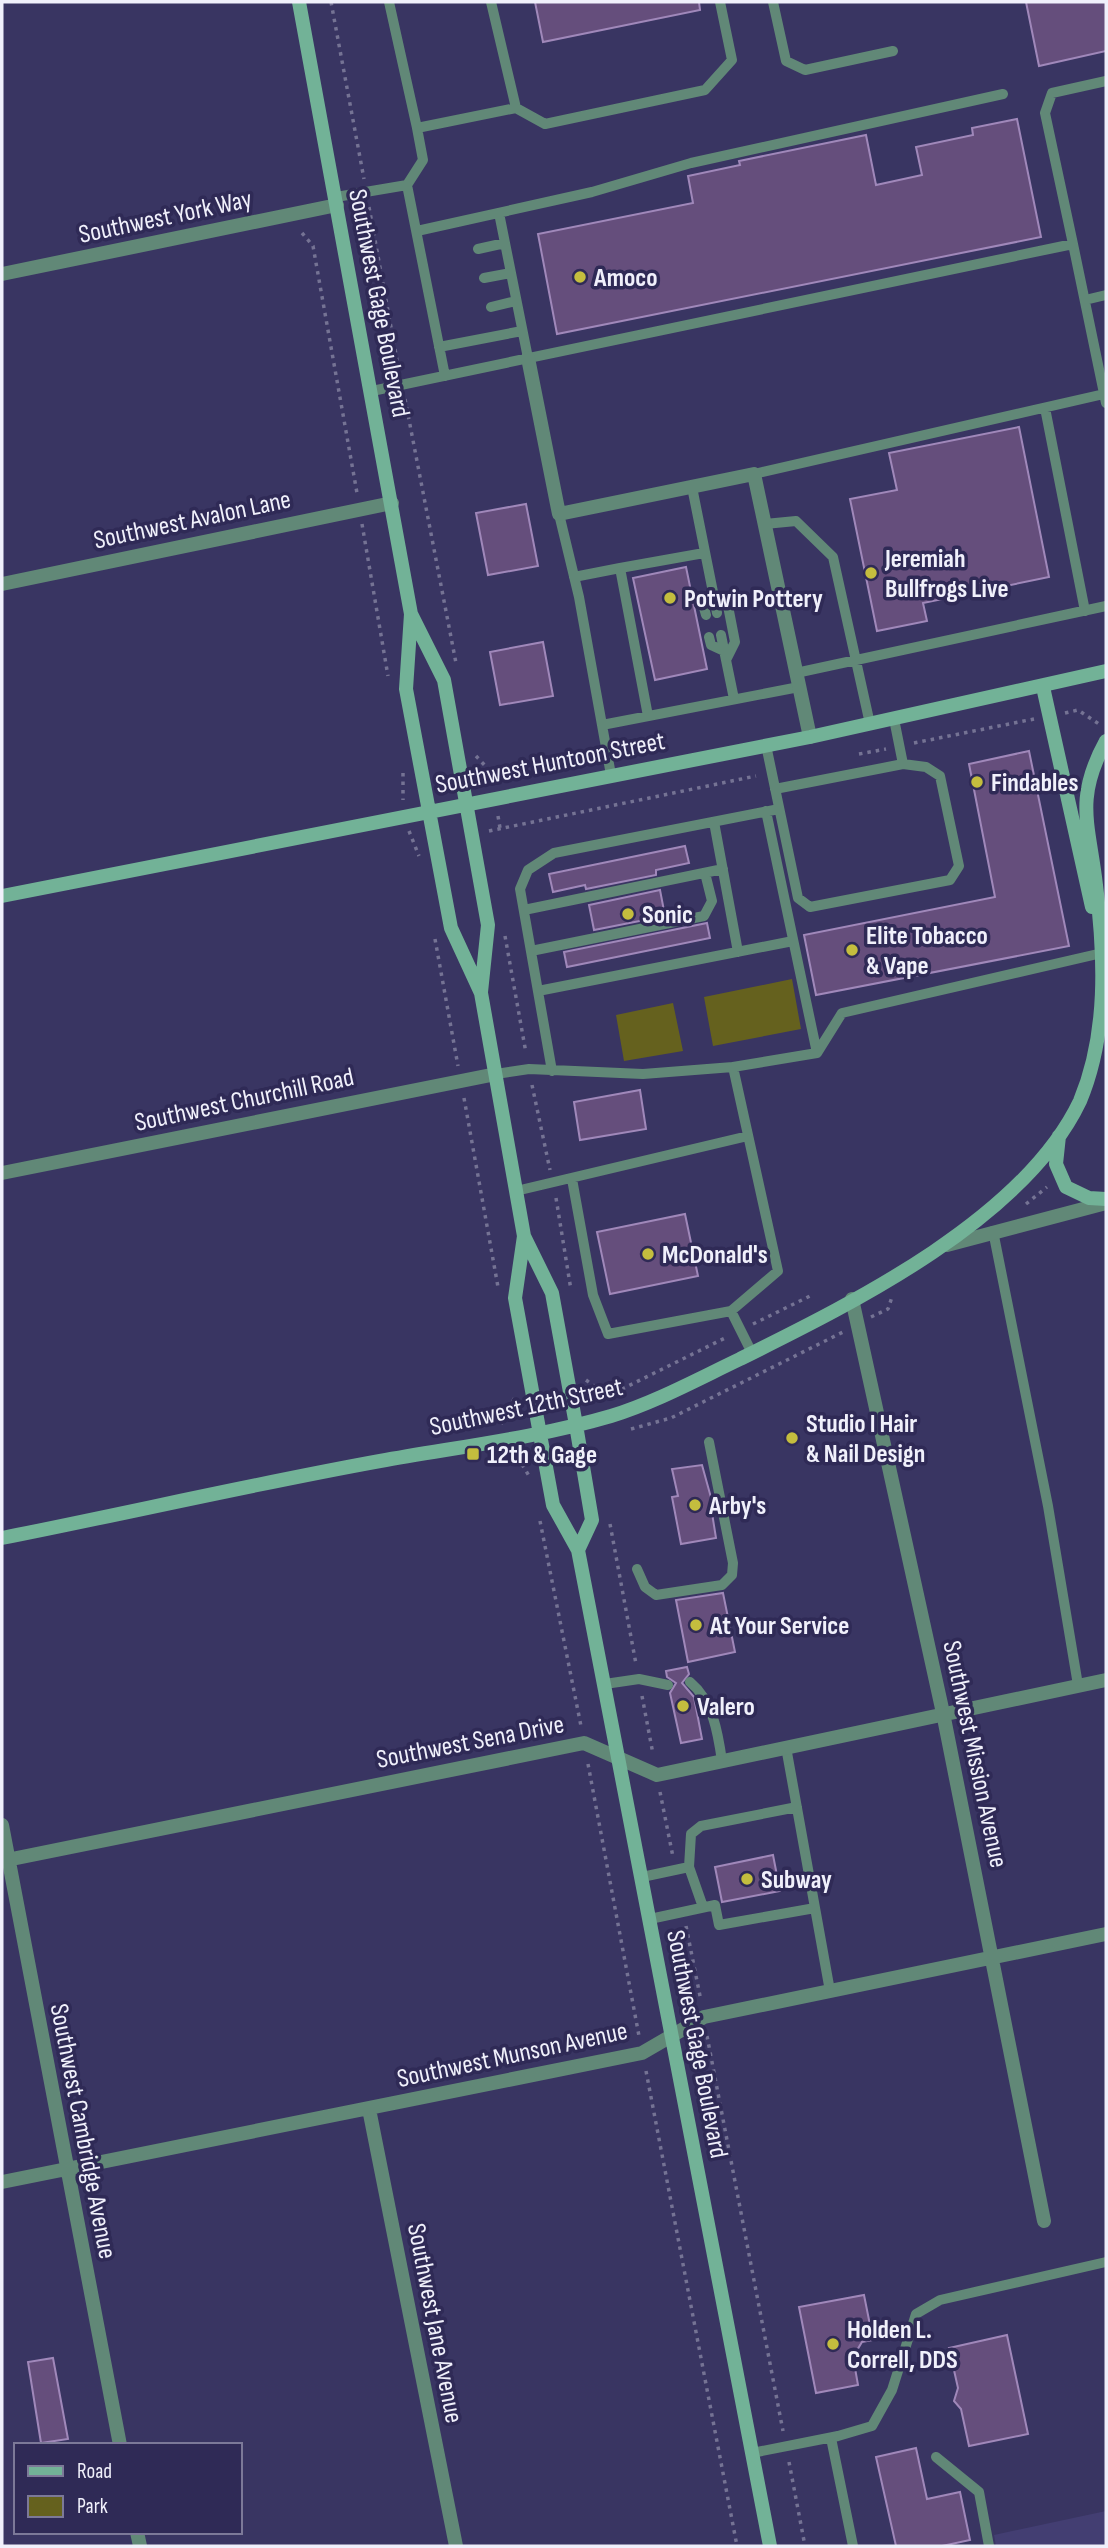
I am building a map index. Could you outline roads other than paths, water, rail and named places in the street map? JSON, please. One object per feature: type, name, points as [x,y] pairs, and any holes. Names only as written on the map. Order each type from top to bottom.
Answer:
[{"type":"main road","name":"Southwest Gage Boulevard","points":[[299,2],[411,614],[406,689],[451,928],[481,993],[524,1237],[552,1293],[576,1425],[592,1520],[578,1550]]},
{"type":"main road","name":"Southwest Gage Boulevard","points":[[411,614],[444,680],[488,925],[481,993]]},
{"type":"main road","name":"Southwest Huntoon Street","points":[[2,896],[810,737],[1106,671]]},
{"type":"main road","points":[[1043,687],[1086,886],[1102,946]]},
{"type":"main road","points":[[933,1250],[1004,1199],[1031,1172],[1079,1103],[1093,1068],[1105,1005],[1106,981],[1084,816],[1086,790],[1093,765],[1106,741]]},
{"type":"main road","points":[[1059,1134],[1056,1164],[1059,1177],[1066,1187],[1077,1194],[1106,1201]]},
{"type":"main road","name":"Southwest Gage Boulevard","points":[[524,1237],[515,1298],[553,1505],[578,1550],[770,2546]]},
{"type":"main road","name":"Southwest 12th Street","points":[[2,1538],[376,1462],[540,1433],[640,1406],[752,1353],[897,1275],[933,1250]]},
{"type":"street","name":"Southwest York Way","points":[[2,274],[337,201]]},
{"type":"street","points":[[528,358],[559,514],[754,474],[810,737]]},
{"type":"street","name":"Southwest Avalon Lane","points":[[2,584],[392,503]]},
{"type":"street","name":"Southwest Churchill Road","points":[[2,1173],[496,1074]]},
{"type":"street","name":"Southwest 12th Street","points":[[933,1250],[1106,1201]]},
{"type":"street","name":"Southwest Mission Avenue","points":[[852,1299],[943,1713],[1044,2221]]},
{"type":"street","points":[[722,1761],[1106,1679]]},
{"type":"street","name":"Southwest Sena Drive","points":[[5,1861],[584,1743],[657,1775],[722,1761]]},
{"type":"street","name":"Southwest Cambridge Avenue","points":[[2,1825],[5,1861],[120,2443]]},
{"type":"street","name":"Southwest Munson Avenue","points":[[2,2182],[642,2053],[704,2017],[1106,1934]]},
{"type":"street","name":"Southwest Jane Avenue","points":[[369,2109],[456,2546]]},
{"type":"lane","points":[[388,2],[423,160],[407,185],[422,260],[433,287],[433,319],[444,376]]},
{"type":"lane","points":[[491,2],[516,108]]},
{"type":"lane","points":[[417,128],[516,108],[545,124],[705,90],[732,61],[720,2]]},
{"type":"lane","points":[[773,2],[786,61],[805,70],[893,51]]},
{"type":"lane","points":[[754,474],[1045,408],[1105,398],[1045,113],[1052,93],[1106,81]]},
{"type":"lane","points":[[416,231],[592,192],[691,163],[1003,94]]},
{"type":"lane","points":[[337,201],[366,192],[407,185]]},
{"type":"lane","points":[[499,213],[528,358]]},
{"type":"lane","points":[[478,249],[505,243]]},
{"type":"lane","points":[[372,391],[1073,244]]},
{"type":"lane","points":[[422,260],[435,257]]},
{"type":"lane","points":[[484,278],[511,274]]},
{"type":"lane","points":[[1085,300],[1106,295]]},
{"type":"lane","points":[[491,307],[516,301]]},
{"type":"lane","points":[[433,319],[446,316]]},
{"type":"lane","points":[[439,346],[522,331]]},
{"type":"lane","points":[[1045,408],[1085,611]]},
{"type":"lane","points":[[692,486],[714,597],[711,614]]},
{"type":"lane","points":[[559,514],[574,577],[611,775]]},
{"type":"lane","points":[[765,524],[796,520],[833,557],[870,724]]},
{"type":"lane","points":[[574,577],[704,553]]},
{"type":"lane","points":[[620,568],[648,716]]},
{"type":"lane","points":[[714,597],[729,606],[735,642],[725,656]]},
{"type":"lane","points":[[602,725],[734,699],[856,660],[1106,606]]},
{"type":"lane","points":[[721,635],[734,699]]},
{"type":"lane","points":[[709,637],[711,645],[725,656]]},
{"type":"lane","points":[[894,719],[902,764]]},
{"type":"lane","points":[[766,745],[779,809],[798,898],[810,907],[950,880],[959,866],[940,776],[926,767],[902,764],[775,789]]},
{"type":"lane","points":[[552,1071],[520,889],[528,870],[554,853],[779,809]]},
{"type":"lane","points":[[766,811],[817,1053]]},
{"type":"lane","points":[[714,822],[738,952]]},
{"type":"lane","points":[[524,910],[723,869]]},
{"type":"lane","points":[[531,951],[704,916],[712,901],[705,873]]},
{"type":"lane","points":[[538,991],[793,942]]},
{"type":"lane","points":[[496,1074],[529,1069],[643,1074],[733,1067],[817,1053],[842,1013],[1102,946]]},
{"type":"lane","points":[[572,1179],[593,1294],[608,1334],[731,1311],[778,1271],[733,1067]]},
{"type":"lane","points":[[516,1191],[748,1136]]},
{"type":"lane","points":[[993,1231],[1048,1506],[1078,1685]]},
{"type":"lane","points":[[731,1311],[752,1353]]},
{"type":"lane","points":[[637,1569],[645,1587],[656,1595],[722,1585],[732,1575],[733,1563],[709,1442]]},
{"type":"lane","points":[[605,1684],[639,1679],[668,1685]]},
{"type":"lane","points":[[691,1682],[705,1698],[718,1732],[722,1761]]},
{"type":"lane","points":[[786,1747],[830,1991]]},
{"type":"lane","points":[[703,1907],[689,1867],[691,1834],[701,1826],[797,1807]]},
{"type":"lane","points":[[642,1877],[689,1867]]},
{"type":"lane","points":[[650,1919],[715,1905],[719,1925],[815,1908]]},
{"type":"lane","points":[[752,2453],[831,2438],[872,2426],[892,2390],[916,2314],[940,2300],[1106,2262]]},
{"type":"lane","points":[[831,2438],[853,2546]]},
{"type":"lane","points":[[936,2457],[979,2492],[989,2546]]},
{"type":"place","name":"Amoco","points":[[580,277]]},
{"type":"place","name":"Jeremiah Bullfrogs Live","points":[[871,573]]},
{"type":"place","name":"Potwin Pottery","points":[[670,598]]},
{"type":"place","name":"Findables","points":[[977,782]]},
{"type":"place","name":"Sonic","points":[[628,914]]},
{"type":"place","name":"Elite Tobacco & Vape","points":[[852,950]]},
{"type":"place","name":"McDonald's","points":[[648,1254]]},
{"type":"place","name":"Studio I Hair & Nail Design","points":[[792,1438]]},
{"type":"place","name":"12th & Gage","points":[[473,1454]]},
{"type":"place","name":"Arby's","points":[[695,1505]]},
{"type":"place","name":"At Your Service","points":[[696,1625]]},
{"type":"place","name":"Valero","points":[[683,1706]]},
{"type":"place","name":"Subway","points":[[747,1879]]},
{"type":"place","name":"Holden L. Correll, DDS","points":[[833,2344]]}]
